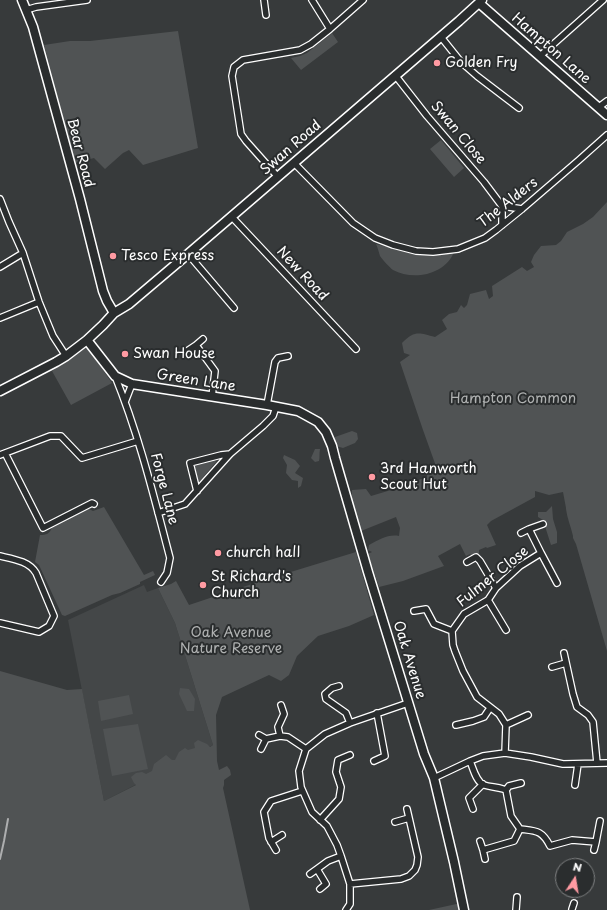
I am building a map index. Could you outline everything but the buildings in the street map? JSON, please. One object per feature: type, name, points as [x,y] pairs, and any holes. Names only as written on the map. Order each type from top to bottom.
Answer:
[{"type":"street","name":"Bear Road","points":[[22,0],[33,27],[104,291],[107,301],[114,313]]},
{"type":"street","points":[[26,10],[36,7],[87,0]]},
{"type":"street","points":[[264,0],[266,15]]},
{"type":"street","points":[[312,0],[330,29]]},
{"type":"street","points":[[278,176],[246,141],[242,134],[232,76],[234,67],[243,60],[300,50],[311,44],[330,29],[363,0]]},
{"type":"street","points":[[540,56],[603,0]]},
{"type":"street","name":"Hampton Lane","points":[[478,1],[607,115]]},
{"type":"street","name":"Swan Road","points":[[0,391],[56,362],[87,340],[114,313],[129,304],[188,254],[441,36],[478,1]]},
{"type":"street","points":[[441,36],[461,62],[519,108]]},
{"type":"street","name":"Swan Close","points":[[395,76],[427,116],[484,182],[502,206]]},
{"type":"street","points":[[599,107],[607,101]]},
{"type":"street","name":"The Alders","points":[[294,163],[353,223],[375,238],[393,245],[416,251],[433,252],[456,249],[485,238],[522,209],[607,134]]},
{"type":"street","points":[[0,199],[23,253],[39,302],[53,336],[66,356]]},
{"type":"street","points":[[502,225],[502,206],[522,209]]},
{"type":"street","name":"New Road","points":[[231,216],[356,349]]},
{"type":"street","points":[[0,267],[23,253]]},
{"type":"street","points":[[188,254],[234,308]]},
{"type":"street","points":[[0,318],[39,302]]},
{"type":"street","points":[[187,351],[203,339]]},
{"type":"street","name":"Green Lane","points":[[87,340],[115,376],[132,384],[298,411],[318,422]]},
{"type":"street","points":[[196,345],[215,371],[212,397]]},
{"type":"street","points":[[267,405],[275,362],[278,358],[288,356]]},
{"type":"street","name":"Forge Lane","points":[[115,376],[138,441],[170,558],[167,573],[161,582]]},
{"type":"street","points":[[125,402],[132,384]]},
{"type":"street","points":[[158,513],[185,504],[230,454],[273,416],[276,407]]},
{"type":"street","name":"Oak Avenue","points":[[318,422],[326,432],[332,446],[368,572],[408,703],[424,754],[434,778],[464,910]]},
{"type":"street","points":[[94,504],[92,503],[43,528],[2,454],[50,436],[61,436],[82,458],[138,441]]},
{"type":"street","points":[[197,492],[190,463],[221,454],[230,454]]},
{"type":"street","points":[[521,533],[543,524]]},
{"type":"street","points":[[529,529],[541,553]]},
{"type":"street","name":"Fulmer Close","points":[[452,631],[464,614],[488,600],[496,588],[520,566],[541,553],[557,583]]},
{"type":"street","points":[[0,556],[25,563],[34,569],[54,616],[49,626],[40,632],[0,623]]},
{"type":"street","points":[[467,562],[476,557],[496,588]]},
{"type":"street","points":[[488,600],[506,630]]},
{"type":"street","points":[[414,611],[426,609],[434,624],[452,631],[453,645],[463,671],[477,697],[499,714],[502,721],[506,725],[505,753]]},
{"type":"street","points":[[564,653],[576,707],[588,715],[593,722],[597,763]]},
{"type":"street","points":[[552,667],[566,663]]},
{"type":"street","points":[[339,686],[332,688],[325,694],[326,699],[346,713],[350,723]]},
{"type":"street","points":[[346,910],[350,904],[350,884],[341,856],[327,826],[312,812],[300,787],[299,772],[306,749],[325,734],[350,723],[408,703]]},
{"type":"street","points":[[280,736],[278,728],[284,714],[281,704]]},
{"type":"street","points":[[456,725],[484,717],[490,708]]},
{"type":"street","points":[[374,761],[385,756],[377,713]]},
{"type":"street","points":[[506,725],[528,715]]},
{"type":"street","points":[[259,735],[266,739],[280,736],[288,737],[306,749]]},
{"type":"street","points":[[261,750],[266,739]]},
{"type":"street","points":[[434,778],[483,756],[505,753],[563,764],[607,763]]},
{"type":"street","points":[[320,820],[339,799],[341,787],[336,772],[338,760],[350,755]]},
{"type":"street","points":[[470,761],[474,773],[479,781],[483,784],[506,790]]},
{"type":"street","points":[[575,785],[578,764]]},
{"type":"street","points":[[506,790],[509,786],[521,783]]},
{"type":"street","points":[[473,809],[469,798],[483,784]]},
{"type":"street","points":[[506,790],[511,816],[520,829]]},
{"type":"street","points":[[276,850],[271,842],[264,812],[271,801],[302,791]]},
{"type":"street","points":[[350,884],[401,880],[410,876],[417,865],[418,857],[407,809]]},
{"type":"street","points":[[395,822],[409,818]]},
{"type":"street","points":[[594,850],[600,821]]},
{"type":"street","points":[[520,829],[532,830],[542,834],[550,846],[572,840],[596,842]]},
{"type":"street","points":[[483,850],[514,841],[520,829]]},
{"type":"street","points":[[271,842],[282,835]]},
{"type":"street","points":[[480,841],[485,859]]},
{"type":"street","points":[[310,874],[328,861],[341,856]]},
{"type":"street","points":[[317,869],[326,884],[320,889]]},
{"type":"street","points":[[516,910],[517,897]]},
{"type":"shaded area","points":[[144,585],[147,592],[158,588],[175,623],[213,745],[104,801],[68,620]]},
{"type":"green space","points":[[178,31],[198,148],[143,165],[129,150],[123,153],[105,169],[94,158],[75,163],[44,45],[70,41],[90,41]]},
{"type":"green space","points":[[332,33],[338,42],[301,70],[291,58],[307,53]]},
{"type":"green space","points":[[441,140],[464,168],[454,177],[430,149]]},
{"type":"green space","name":"Hampton Common","points":[[607,202],[607,651],[573,538],[563,492],[549,495],[535,491],[535,497],[491,521],[487,525],[496,545],[479,550],[479,554],[472,556],[470,554],[466,556],[460,544],[438,556],[444,566],[403,581],[379,587],[368,554],[372,552],[368,550],[369,545],[380,539],[399,536],[400,528],[396,517],[361,531],[352,504],[352,490],[366,489],[371,496],[427,477],[427,475],[437,469],[400,362],[410,355],[404,353],[402,343],[414,334],[435,337],[447,329],[442,320],[449,314],[457,312],[461,305],[464,308],[467,305],[470,294],[486,290],[489,299],[493,296],[492,286],[522,267],[527,271],[534,267],[531,262],[541,246],[556,245],[561,241],[567,232],[593,217]]},
{"type":"green space","points":[[376,244],[418,255],[454,252],[450,260],[436,271],[428,274],[410,275],[391,269],[380,256]]},
{"type":"green space","points":[[87,347],[112,383],[71,405],[52,371]]},
{"type":"green space","points":[[352,431],[357,433],[358,439],[355,443],[343,448],[336,446],[334,442],[335,437]]},
{"type":"green space","points":[[315,449],[320,449],[319,461],[315,462],[311,458]]},
{"type":"green space","points":[[284,455],[295,460],[300,466],[295,473],[303,478],[301,486],[298,488],[298,481],[292,480],[286,473],[287,465],[283,458]]},
{"type":"green space","points":[[214,459],[216,462],[199,482],[193,470],[195,464]]},
{"type":"green space","points":[[552,506],[553,519],[557,532],[557,543],[551,545],[543,520],[538,517],[538,512],[546,512]]},
{"type":"green space","points":[[104,507],[144,575],[153,571],[155,575],[120,593],[112,595],[65,616],[62,615],[39,565],[35,562],[40,535],[48,534],[52,527],[87,508],[93,511]]},
{"type":"green space","name":"Oak Avenue Nature Reserve","points":[[356,552],[374,615],[349,626],[318,636],[297,656],[289,675],[281,681],[269,675],[222,697],[216,715],[217,761],[219,770],[227,766],[230,770],[231,775],[224,780],[223,788],[250,910],[0,910],[0,671],[67,690],[82,689],[104,801],[136,785],[131,777],[136,773],[142,772],[146,774],[152,771],[154,764],[166,755],[172,760],[175,760],[179,752],[185,748],[188,750],[195,748],[194,743],[198,740],[210,747],[213,745],[175,623],[158,588],[176,581],[189,605]]},
{"type":"green space","points":[[180,688],[189,689],[195,699],[194,711],[187,711],[179,694]]},
{"type":"green space","points":[[129,695],[133,714],[101,721],[98,701]]},
{"type":"green space","points":[[138,724],[148,769],[112,776],[103,729]]},
{"type":"green space","points":[[461,903],[462,910],[429,910]]},
{"type":"waterway","points":[[0,859],[8,819]]},
{"type":"place","name":"Golden Fry","points":[[437,63]]},
{"type":"place","name":"Tesco Express","points":[[113,256]]},
{"type":"place","name":"Swan House","points":[[125,354]]},
{"type":"place","name":"3rd Hanworth Scout Hut","points":[[372,477]]},
{"type":"place","name":"church hall","points":[[218,553]]},
{"type":"place","name":"St Richard's Church","points":[[203,585]]}]
